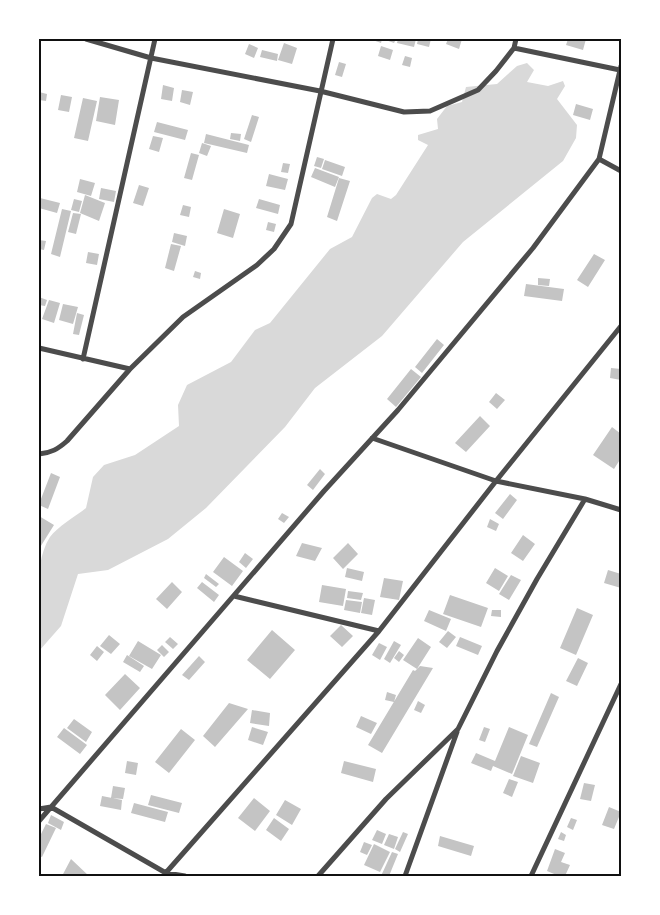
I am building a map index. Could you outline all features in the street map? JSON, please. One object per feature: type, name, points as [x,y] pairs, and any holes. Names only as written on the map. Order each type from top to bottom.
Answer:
[{"type":"street","points":[[86,39],[151,58],[320,91],[404,112],[430,111],[478,90],[514,48],[516,39]]},
{"type":"street","points":[[83,359],[156,39]]},
{"type":"street","points":[[39,454],[47,454],[59,448],[67,441],[130,369],[183,316],[257,265],[274,249],[292,224],[333,39]]},
{"type":"street","points":[[39,822],[324,491],[398,410],[533,248],[599,159],[621,68],[514,48]]},
{"type":"street","points":[[599,159],[621,171]]},
{"type":"street","points":[[165,874],[379,631],[496,481],[621,326]]},
{"type":"street","points":[[39,348],[130,369]]},
{"type":"street","points":[[372,438],[496,481],[585,499],[621,510]]},
{"type":"street","points":[[405,876],[458,729],[533,587],[585,499]]},
{"type":"street","points":[[234,596],[379,631]]},
{"type":"street","points":[[531,876],[621,684]]},
{"type":"street","points":[[318,876],[386,799],[458,729]]},
{"type":"street","points":[[39,809],[51,807],[165,874],[185,876]]},
{"type":"shaded area","points":[[527,63],[534,70],[527,82],[548,86],[563,81],[565,86],[557,99],[577,125],[576,138],[563,161],[463,242],[382,336],[315,388],[285,427],[206,508],[168,539],[108,570],[78,574],[61,626],[39,651],[38,592],[44,548],[53,533],[86,508],[93,477],[104,465],[135,455],[179,426],[178,405],[187,385],[231,362],[255,330],[270,323],[330,249],[352,237],[372,198],[377,194],[391,199],[396,195],[428,145],[418,140],[418,135],[438,129],[437,119],[447,106],[462,102],[466,87],[497,84],[517,66]]},
{"type":"building","points":[[370,39],[382,39],[381,43]]},
{"type":"building","points":[[383,39],[396,39],[394,43]]},
{"type":"building","points":[[398,39],[416,39],[414,47],[397,43]]},
{"type":"building","points":[[418,39],[431,39],[429,47],[417,44]]},
{"type":"building","points":[[448,39],[462,39],[459,49],[446,44]]},
{"type":"building","points":[[568,39],[586,39],[583,50],[566,45]]},
{"type":"building","points":[[284,43],[297,48],[292,64],[278,60]]},
{"type":"building","points":[[249,44],[258,48],[254,58],[245,54]]},
{"type":"building","points":[[381,46],[393,50],[390,60],[378,56]]},
{"type":"building","points":[[262,50],[278,54],[277,61],[260,57]]},
{"type":"building","points":[[405,56],[412,58],[410,67],[402,65]]},
{"type":"building","points":[[339,62],[346,64],[342,77],[335,75]]},
{"type":"building","points":[[163,85],[174,88],[172,101],[161,99]]},
{"type":"building","points":[[182,90],[193,92],[190,105],[180,102]]},
{"type":"building","points":[[39,92],[47,94],[46,101],[39,100]]},
{"type":"building","points":[[61,95],[72,97],[69,112],[58,110]]},
{"type":"building","points":[[100,97],[119,100],[115,125],[96,121]]},
{"type":"building","points":[[83,98],[97,101],[88,141],[74,138]]},
{"type":"building","points":[[576,104],[593,109],[590,120],[573,115]]},
{"type":"building","points":[[252,115],[259,117],[251,142],[244,139]]},
{"type":"building","points":[[157,122],[188,130],[185,140],[154,132]]},
{"type":"building","points":[[231,133],[241,134],[240,141],[230,139]]},
{"type":"building","points":[[206,134],[249,145],[247,153],[204,143]]},
{"type":"building","points":[[153,136],[163,138],[159,152],[149,149]]},
{"type":"building","points":[[202,143],[211,146],[207,156],[199,153]]},
{"type":"building","points":[[191,153],[199,155],[192,180],[184,178]]},
{"type":"building","points":[[317,157],[324,159],[321,168],[314,166]]},
{"type":"building","points":[[325,160],[345,167],[342,176],[322,169]]},
{"type":"building","points":[[283,163],[290,164],[288,173],[281,172]]},
{"type":"building","points":[[315,168],[339,177],[335,187],[311,177]]},
{"type":"building","points":[[269,174],[288,179],[285,190],[266,186]]},
{"type":"building","points":[[339,178],[350,181],[337,221],[327,217]]},
{"type":"building","points":[[80,179],[95,183],[91,196],[77,192]]},
{"type":"building","points":[[139,185],[149,188],[143,206],[133,203]]},
{"type":"building","points":[[101,188],[116,191],[114,202],[99,199]]},
{"type":"building","points":[[85,195],[105,203],[99,221],[80,213]]},
{"type":"building","points":[[40,198],[60,203],[57,213],[39,208]]},
{"type":"building","points":[[74,199],[82,201],[79,212],[71,210]]},
{"type":"building","points":[[259,199],[280,205],[278,214],[256,208]]},
{"type":"building","points":[[183,205],[191,207],[189,217],[180,215]]},
{"type":"building","points":[[62,209],[71,211],[60,257],[51,254]]},
{"type":"building","points":[[224,209],[240,214],[233,238],[217,233]]},
{"type":"building","points":[[73,213],[81,214],[76,234],[68,232]]},
{"type":"building","points":[[268,222],[276,224],[274,232],[266,230]]},
{"type":"building","points":[[174,233],[187,236],[185,246],[172,242]]},
{"type":"building","points":[[39,240],[46,241],[44,250],[39,249]]},
{"type":"building","points":[[171,244],[181,246],[174,271],[165,268]]},
{"type":"building","points":[[88,252],[99,254],[97,265],[86,263]]},
{"type":"building","points":[[594,254],[605,260],[588,287],[577,280]]},
{"type":"building","points":[[195,271],[201,273],[200,279],[193,277]]},
{"type":"building","points":[[538,278],[550,279],[549,286],[538,285]]},
{"type":"building","points":[[526,284],[564,289],[562,301],[524,296]]},
{"type":"building","points":[[39,297],[47,300],[45,306],[39,305]]},
{"type":"building","points":[[49,300],[60,303],[54,323],[42,319]]},
{"type":"building","points":[[63,304],[78,307],[73,324],[59,320]]},
{"type":"building","points":[[77,313],[84,315],[79,335],[73,334]]},
{"type":"building","points":[[437,339],[444,345],[422,373],[415,367]]},
{"type":"building","points":[[611,368],[621,369],[621,380],[610,378]]},
{"type":"building","points":[[411,369],[421,377],[396,407],[387,399]]},
{"type":"building","points":[[496,393],[505,400],[497,409],[489,402]]},
{"type":"building","points":[[480,416],[490,426],[466,452],[455,443]]},
{"type":"building","points":[[612,427],[621,434],[621,458],[614,469],[593,455]]},
{"type":"building","points":[[320,469],[325,474],[313,490],[307,485]]},
{"type":"building","points":[[51,473],[60,477],[48,509],[39,504]]},
{"type":"building","points":[[510,494],[517,500],[503,519],[495,513]]},
{"type":"building","points":[[282,513],[289,517],[284,523],[278,519]]},
{"type":"building","points":[[39,516],[54,525],[39,549]]},
{"type":"building","points":[[490,519],[499,524],[496,531],[487,527]]},
{"type":"building","points":[[523,535],[535,544],[523,561],[511,553]]},
{"type":"building","points":[[302,543],[322,548],[315,561],[296,556]]},
{"type":"building","points":[[348,543],[358,554],[343,569],[333,558]]},
{"type":"building","points":[[245,553],[253,559],[246,568],[239,562]]},
{"type":"building","points":[[224,557],[243,571],[232,586],[213,572]]},
{"type":"building","points":[[347,568],[364,572],[362,581],[345,577]]},
{"type":"building","points":[[495,568],[508,576],[499,591],[486,583]]},
{"type":"building","points":[[608,570],[621,574],[621,588],[604,583]]},
{"type":"building","points":[[206,574],[219,584],[216,587],[204,578]]},
{"type":"building","points":[[511,575],[521,580],[509,600],[499,594]]},
{"type":"building","points":[[384,578],[403,581],[399,600],[380,597]]},
{"type":"building","points":[[172,582],[182,592],[167,609],[156,599]]},
{"type":"building","points":[[202,582],[219,595],[214,602],[197,588]]},
{"type":"building","points":[[322,585],[346,589],[343,606],[319,602]]},
{"type":"building","points":[[348,591],[363,593],[361,600],[347,598]]},
{"type":"building","points":[[450,595],[488,608],[481,627],[443,614]]},
{"type":"building","points":[[364,598],[375,600],[372,615],[361,613]]},
{"type":"building","points":[[346,600],[362,602],[360,613],[344,610]]},
{"type":"building","points":[[577,608],[593,615],[576,655],[560,648]]},
{"type":"building","points":[[429,610],[451,619],[446,631],[424,621]]},
{"type":"building","points":[[492,610],[501,610],[501,617],[491,616]]},
{"type":"building","points":[[341,625],[353,636],[342,647],[330,636]]},
{"type":"building","points":[[272,630],[295,650],[270,679],[247,660]]},
{"type":"building","points":[[448,631],[456,637],[447,648],[439,642]]},
{"type":"building","points":[[109,635],[120,644],[111,654],[100,646]]},
{"type":"building","points":[[170,637],[178,644],[173,649],[165,642]]},
{"type":"building","points":[[460,637],[482,646],[478,655],[456,646]]},
{"type":"building","points":[[418,638],[431,647],[417,669],[403,660]]},
{"type":"building","points":[[138,641],[161,655],[152,669],[129,656]]},
{"type":"building","points":[[394,641],[401,645],[390,663],[384,659]]},
{"type":"building","points":[[379,643],[387,647],[380,660],[372,655]]},
{"type":"building","points":[[162,645],[169,652],[164,657],[157,650]]},
{"type":"building","points":[[97,646],[104,652],[97,661],[90,655]]},
{"type":"building","points":[[399,651],[404,655],[399,662],[394,658]]},
{"type":"building","points":[[127,655],[144,666],[140,672],[123,662]]},
{"type":"building","points":[[199,656],[205,662],[189,680],[182,675]]},
{"type":"building","points":[[578,658],[588,663],[577,686],[566,681]]},
{"type":"building","points":[[420,666],[433,668],[382,753],[368,745],[413,670],[415,671]]},
{"type":"building","points":[[125,674],[140,688],[120,710],[105,695]]},
{"type":"building","points":[[387,692],[396,695],[394,702],[385,700]]},
{"type":"building","points":[[551,693],[559,697],[537,747],[529,744]]},
{"type":"building","points":[[418,701],[425,705],[421,713],[414,710]]},
{"type":"building","points":[[229,703],[248,709],[215,747],[203,736]]},
{"type":"building","points":[[252,710],[270,713],[269,726],[250,723]]},
{"type":"building","points":[[361,716],[377,723],[371,734],[356,727]]},
{"type":"building","points":[[74,719],[92,732],[86,742],[67,728]]},
{"type":"building","points":[[252,727],[268,732],[263,745],[248,740]]},
{"type":"building","points":[[484,727],[490,729],[485,742],[479,740]]},
{"type":"building","points":[[509,727],[528,735],[512,774],[493,766],[491,771],[471,763],[476,753],[495,761]]},
{"type":"building","points":[[64,728],[87,745],[80,754],[57,737]]},
{"type":"building","points":[[181,729],[195,740],[169,773],[155,762]]},
{"type":"building","points":[[521,756],[540,763],[533,783],[513,776]]},
{"type":"building","points":[[127,761],[138,763],[136,775],[125,773]]},
{"type":"building","points":[[344,761],[376,769],[373,782],[341,773]]},
{"type":"building","points":[[509,779],[518,782],[512,797],[503,793]]},
{"type":"building","points":[[584,783],[595,785],[591,801],[580,799]]},
{"type":"building","points":[[113,786],[125,788],[123,799],[111,798]]},
{"type":"building","points":[[151,795],[182,803],[179,813],[148,805]]},
{"type":"building","points":[[102,796],[122,800],[121,810],[100,806]]},
{"type":"building","points":[[254,798],[270,811],[255,831],[238,818]]},
{"type":"building","points":[[285,800],[301,809],[292,825],[276,815]]},
{"type":"building","points":[[134,803],[168,812],[165,822],[131,813]]},
{"type":"building","points":[[609,807],[621,812],[614,829],[602,825]]},
{"type":"building","points":[[51,815],[64,822],[61,830],[48,823]]},
{"type":"building","points":[[274,818],[289,829],[281,841],[266,830]]},
{"type":"building","points":[[571,818],[577,820],[573,830],[567,827]]},
{"type":"building","points":[[46,824],[56,828],[42,857],[39,856],[39,838]]},
{"type":"building","points":[[377,830],[386,834],[382,844],[372,840]]},
{"type":"building","points":[[403,832],[408,834],[400,852],[395,849]]},
{"type":"building","points":[[561,832],[566,835],[564,841],[558,839]]},
{"type":"building","points":[[389,834],[398,837],[394,849],[384,845]]},
{"type":"building","points":[[440,836],[474,846],[471,856],[438,846]]},
{"type":"building","points":[[364,842],[372,845],[367,855],[360,852]]},
{"type":"building","points":[[374,844],[390,852],[380,872],[364,865]]},
{"type":"building","points":[[555,849],[565,853],[561,862],[570,865],[565,876],[559,876],[547,871]]},
{"type":"building","points":[[392,852],[398,854],[389,876],[381,876]]},
{"type":"building","points":[[71,859],[89,876],[62,876]]}]
